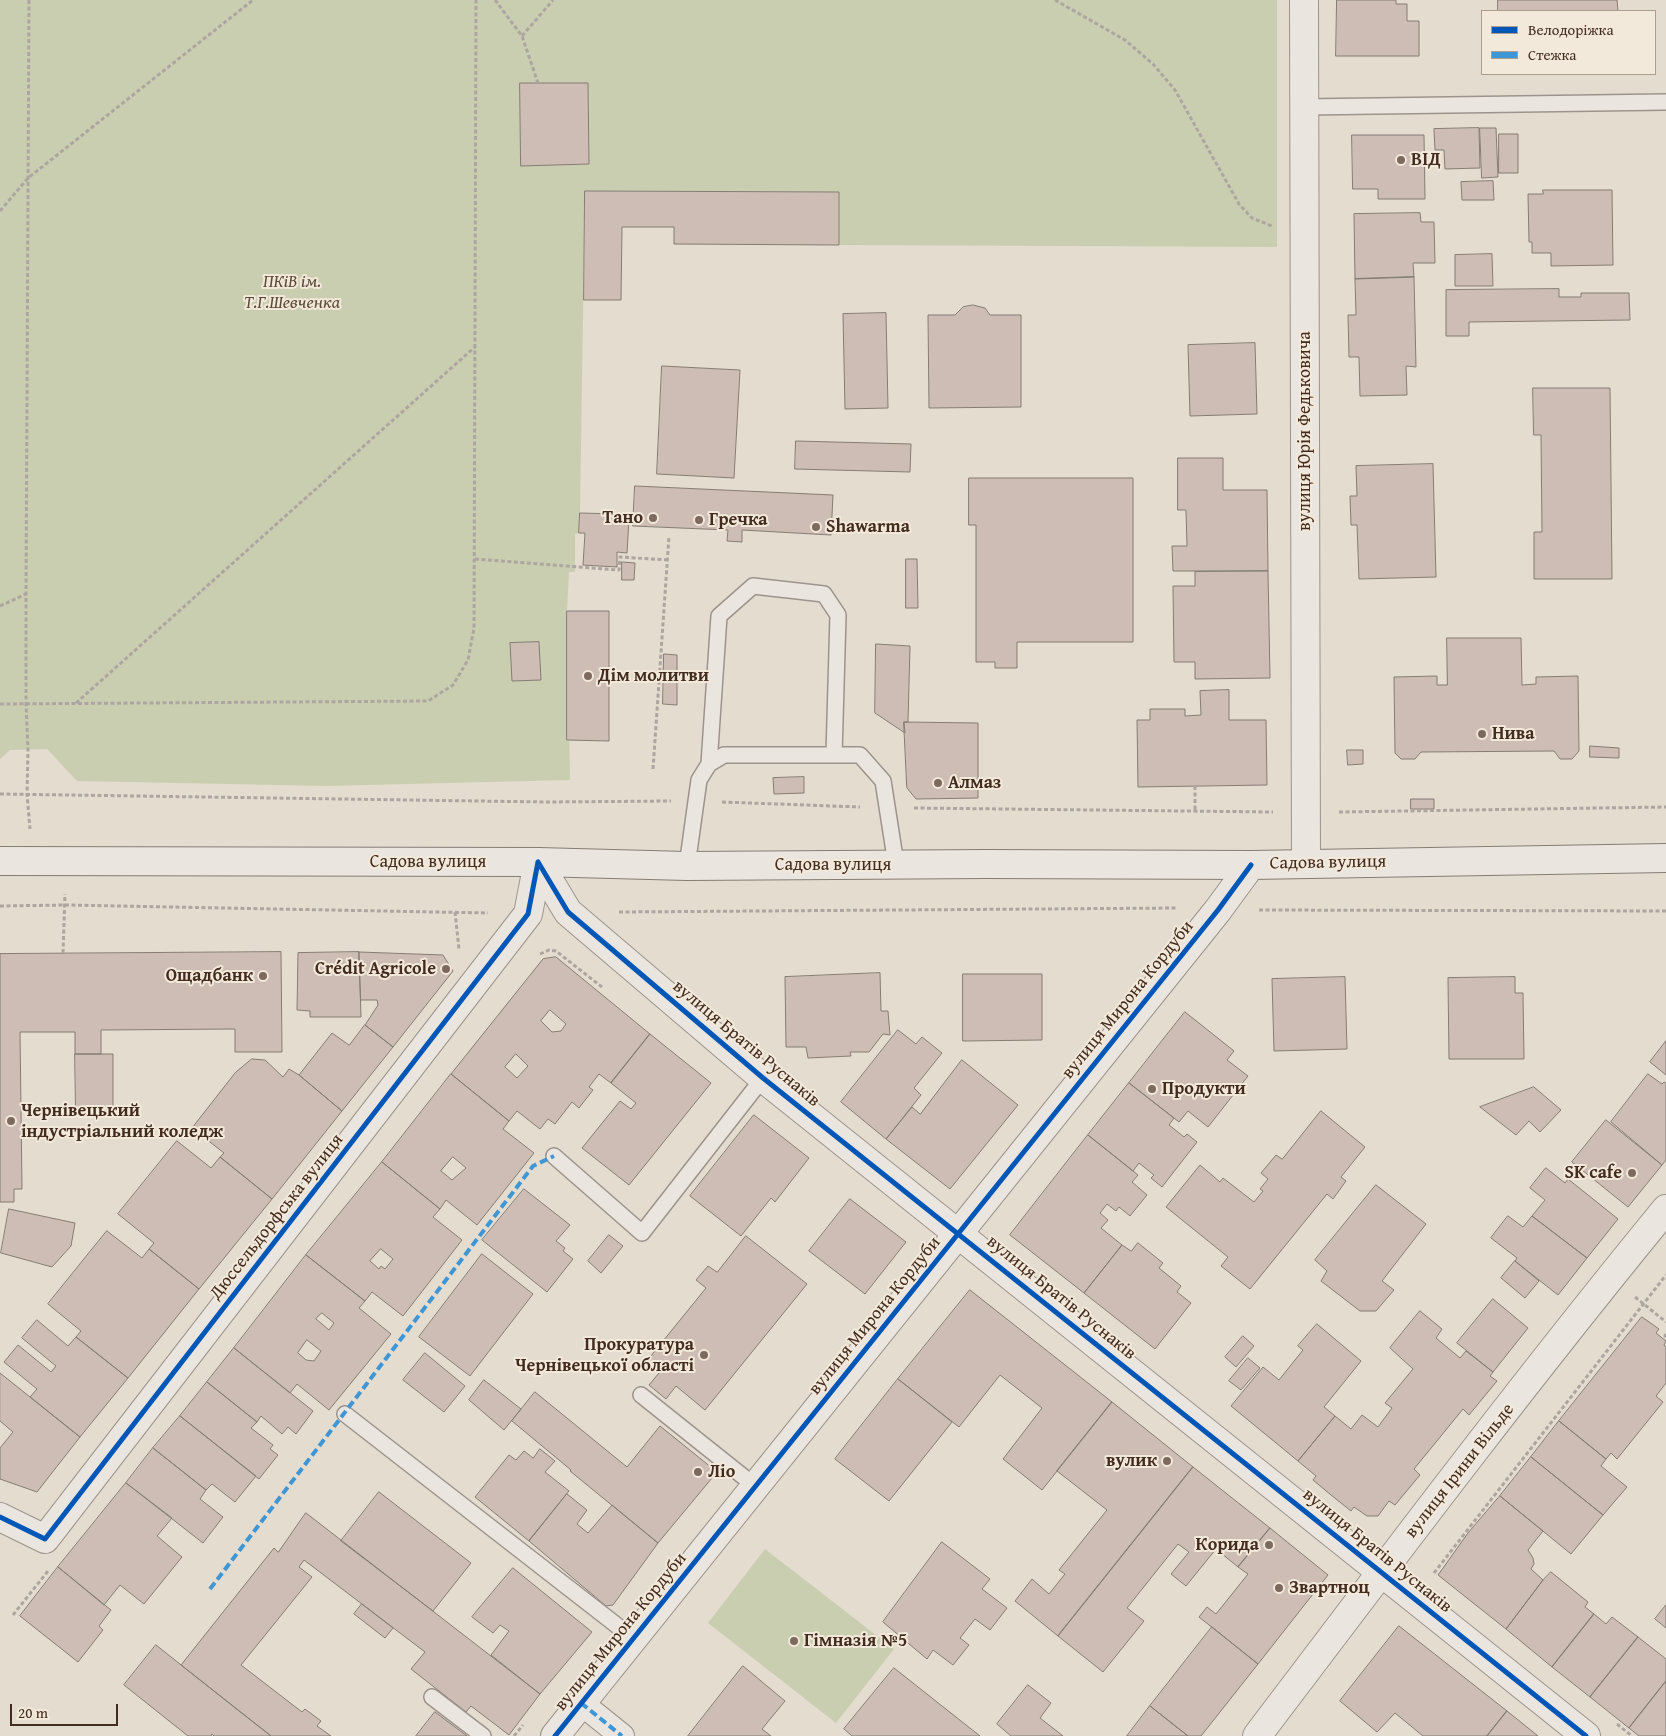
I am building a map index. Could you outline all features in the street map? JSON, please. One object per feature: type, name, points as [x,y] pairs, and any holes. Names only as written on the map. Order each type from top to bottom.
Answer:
[{"type":"street","name":"вулиця Юрія Федьковича","points":[[1304,0],[1306,863]]},
{"type":"street","name":"Садова вулиця","points":[[0,861],[538,862],[687,866],[1251,864],[1666,858]]},
{"type":"street","name":"Дюссельдорфська вулиця","points":[[0,1517],[45,1539],[528,914],[538,862]]},
{"type":"street","name":"вулиця Братів Руснаків","points":[[538,862],[568,912],[763,1078],[1586,1736]]},
{"type":"street","name":"вулиця Мирона Кордуби","points":[[555,1736],[1218,910],[1251,864]]},
{"type":"street","name":"вулиця Ірини Вільде","points":[[1257,1736],[1610,1277],[1666,1209]]},
{"type":"street","points":[[581,1703],[622,1736]]},
{"type":"lane","points":[[1304,107],[1666,102]]},
{"type":"lane","points":[[709,764],[719,616],[753,586],[824,594],[838,615],[834,755]]},
{"type":"lane","points":[[687,866],[699,780],[709,764],[724,755],[860,755],[883,781],[896,864]]},
{"type":"lane","points":[[554,1156],[642,1232],[763,1078]]},
{"type":"lane","points":[[641,1395],[756,1486]]},
{"type":"lane","points":[[345,1414],[633,1638]]},
{"type":"lane","points":[[432,1697],[483,1736]]},
{"type":"path","points":[[29,0],[26,704],[27,794],[34,861]]},
{"type":"path","points":[[0,211],[28,178],[253,0]]},
{"type":"path","points":[[0,704],[428,701],[453,684],[468,660],[474,628],[476,0]]},
{"type":"path","points":[[495,0],[522,36],[538,83]]},
{"type":"path","points":[[522,36],[553,0]]},
{"type":"path","points":[[1055,0],[1125,40],[1153,64],[1175,90],[1239,204],[1252,218],[1277,228],[1305,227]]},
{"type":"path","points":[[76,704],[476,345]]},
{"type":"path","points":[[654,769],[669,536]]},
{"type":"path","points":[[475,559],[619,570],[620,557],[668,560]]},
{"type":"path","points":[[0,606],[26,594]]},
{"type":"path","points":[[1195,786],[1195,810]]},
{"type":"path","points":[[0,794],[546,802],[696,801],[888,808],[1306,812],[1666,807]]},
{"type":"path","points":[[63,954],[66,861]]},
{"type":"path","points":[[0,906],[65,905],[528,914]]},
{"type":"path","points":[[617,912],[1178,908],[1218,910],[1666,911]]},
{"type":"path","points":[[538,955],[549,950],[556,951],[609,993]]},
{"type":"path","points":[[1431,1576],[1666,1275]]},
{"type":"path","points":[[13,1615],[50,1569]]},
{"type":"green space","name":"ПКіВ ім. Т.Г.Шевченка","points":[[0,0],[1277,0],[1277,247],[839,245],[839,192],[585,191],[580,513],[579,533],[575,534],[575,572],[569,572],[567,611],[570,780],[327,786],[77,781],[47,749],[10,750],[0,759]]},
{"type":"green space","points":[[765,1549],[894,1649],[836,1723],[708,1623]]},
{"type":"building","points":[[1337,0],[1396,0],[1396,4],[1407,4],[1407,21],[1419,21],[1419,56],[1336,56]]},
{"type":"building","points":[[1498,0],[1617,0],[1618,10],[1498,10]]},
{"type":"building","points":[[520,83],[588,83],[589,164],[521,166]]},
{"type":"building","points":[[1479,128],[1480,168],[1445,169],[1444,150],[1435,150],[1434,129]]},
{"type":"building","points":[[1480,128],[1496,128],[1498,177],[1482,178]]},
{"type":"building","points":[[1499,134],[1518,134],[1518,173],[1499,173]]},
{"type":"building","points":[[1352,135],[1424,135],[1425,199],[1378,199],[1378,189],[1353,189]]},
{"type":"building","points":[[1493,181],[1494,200],[1462,200],[1461,182]]},
{"type":"building","points":[[1543,190],[1612,190],[1613,265],[1551,266],[1551,253],[1532,253],[1532,242],[1529,242],[1528,194],[1543,194]]},
{"type":"building","points":[[585,191],[839,192],[839,245],[674,244],[674,227],[622,227],[621,300],[584,300]]},
{"type":"building","points":[[1420,213],[1421,222],[1434,222],[1435,263],[1413,263],[1414,277],[1355,279],[1354,214]]},
{"type":"building","points":[[1492,254],[1493,286],[1455,286],[1455,255]]},
{"type":"building","points":[[1414,277],[1416,367],[1406,366],[1407,395],[1360,396],[1359,357],[1349,357],[1348,315],[1356,315],[1355,279]]},
{"type":"building","points":[[1559,289],[1559,297],[1581,297],[1581,293],[1629,293],[1630,320],[1469,322],[1469,336],[1446,336],[1446,290]]},
{"type":"building","points":[[973,305],[985,308],[990,315],[1021,315],[1021,407],[929,408],[928,315],[955,315],[963,307]]},
{"type":"building","points":[[886,313],[888,408],[845,409],[843,314]]},
{"type":"building","points":[[1255,343],[1257,414],[1190,416],[1188,345]]},
{"type":"building","points":[[662,366],[740,370],[734,478],[657,474]]},
{"type":"building","points":[[1533,388],[1610,388],[1612,579],[1534,579],[1534,532],[1542,532],[1541,435],[1534,435]]},
{"type":"building","points":[[796,441],[911,444],[910,472],[795,469]]},
{"type":"building","points":[[1178,458],[1223,458],[1223,490],[1267,490],[1268,571],[1173,571],[1172,546],[1187,546],[1186,510],[1178,510]]},
{"type":"building","points":[[1433,464],[1436,577],[1359,579],[1357,525],[1351,525],[1350,496],[1357,496],[1356,466]]},
{"type":"building","points":[[969,478],[1133,478],[1133,642],[1017,642],[1017,668],[995,668],[995,662],[976,662],[976,525],[969,525]]},
{"type":"building","points":[[635,486],[833,495],[831,535],[742,530],[742,542],[727,541],[728,530],[633,526]]},
{"type":"building","points":[[580,513],[617,514],[617,518],[629,519],[627,553],[617,552],[617,567],[583,565],[585,533],[579,533]]},
{"type":"building","points":[[906,559],[917,559],[918,608],[906,608]]},
{"type":"building","points":[[622,562],[635,563],[634,580],[622,580]]},
{"type":"building","points":[[1268,571],[1270,678],[1195,679],[1195,662],[1174,662],[1173,586],[1195,586],[1195,572]]},
{"type":"building","name":"Дім молитви","points":[[567,611],[609,611],[609,741],[567,740]]},
{"type":"building","points":[[1447,638],[1521,638],[1522,685],[1536,684],[1536,677],[1578,676],[1579,751],[1572,759],[1560,759],[1554,751],[1421,752],[1415,759],[1401,759],[1395,753],[1394,677],[1437,676],[1437,685],[1447,685]]},
{"type":"building","points":[[539,642],[541,680],[512,681],[510,643]]},
{"type":"building","points":[[876,644],[910,646],[908,722],[904,722],[905,733],[875,713]]},
{"type":"building","points":[[664,654],[677,655],[677,705],[663,704]]},
{"type":"building","points":[[1229,690],[1229,720],[1266,720],[1267,785],[1138,787],[1137,720],[1150,720],[1150,709],[1185,709],[1185,716],[1201,715],[1200,691]]},
{"type":"building","points":[[904,722],[978,723],[978,798],[916,799],[907,788]]},
{"type":"building","points":[[1590,746],[1619,748],[1619,758],[1590,757]]},
{"type":"building","points":[[1347,750],[1363,750],[1363,764],[1348,765]]},
{"type":"building","points":[[804,777],[804,793],[774,794],[773,778]]},
{"type":"building","points":[[1411,799],[1434,799],[1434,809],[1411,809]]},
{"type":"building","name":"Чернівецький індустріальний коледж","points":[[281,952],[282,1052],[235,1052],[235,1029],[101,1030],[101,1054],[75,1054],[75,1032],[20,1032],[22,1189],[14,1189],[14,1202],[0,1202],[0,954]]},
{"type":"building","points":[[359,952],[361,1017],[310,1017],[310,1011],[297,1010],[298,953]]},
{"type":"building","points":[[359,952],[443,955],[453,971],[393,1047],[365,1025],[378,1005],[377,1000],[361,1000]]},
{"type":"building","points":[[556,957],[650,1034],[611,1083],[599,1074],[589,1087],[593,1090],[579,1108],[572,1102],[555,1124],[548,1119],[540,1129],[517,1111],[509,1121],[451,1074],[543,959]],"holes":[[[550,1010],[566,1024],[561,1031],[552,1032],[541,1021]],[[516,1054],[528,1066],[517,1078],[505,1067]]]},
{"type":"building","points":[[880,973],[881,1011],[888,1011],[890,1035],[883,1034],[869,1052],[850,1052],[851,1056],[808,1058],[806,1047],[786,1047],[785,977]]},
{"type":"building","points":[[963,974],[1042,974],[1042,1040],[963,1041]]},
{"type":"building","points":[[1345,977],[1347,1049],[1274,1051],[1272,979]]},
{"type":"building","points":[[1515,977],[1515,993],[1523,993],[1524,1059],[1449,1059],[1448,978]]},
{"type":"building","points":[[1185,1012],[1234,1051],[1227,1060],[1248,1076],[1208,1127],[1188,1111],[1179,1122],[1129,1083]]},
{"type":"building","points":[[365,1025],[393,1047],[342,1111],[299,1075],[332,1033],[349,1045]]},
{"type":"building","points":[[898,1030],[916,1044],[922,1037],[942,1053],[914,1088],[921,1095],[886,1139],[841,1102]]},
{"type":"building","points":[[650,1034],[711,1083],[629,1185],[582,1148],[620,1101],[631,1109],[636,1103],[611,1083]]},
{"type":"building","points":[[1666,1041],[1666,1075],[1650,1062]]},
{"type":"building","points":[[75,1054],[113,1054],[113,1111],[76,1113]]},
{"type":"building","points":[[252,1059],[265,1060],[283,1077],[289,1069],[299,1075],[342,1111],[272,1199],[220,1157],[224,1153],[192,1128],[235,1073]]},
{"type":"building","points":[[962,1060],[1018,1105],[950,1189],[886,1139],[912,1107],[920,1114]]},
{"type":"building","points":[[451,1074],[509,1121],[503,1129],[534,1153],[477,1225],[446,1200],[440,1209],[382,1162]],"holes":[[[453,1157],[466,1168],[452,1180],[441,1171]]]},
{"type":"building","points":[[1648,1074],[1662,1084],[1666,1083],[1666,1160],[1662,1165],[1611,1122]]},
{"type":"building","points":[[1129,1083],[1174,1118],[1169,1125],[1184,1137],[1187,1134],[1197,1142],[1162,1187],[1151,1178],[1154,1175],[1139,1163],[1133,1171],[1088,1135]]},
{"type":"building","points":[[1534,1087],[1561,1110],[1540,1132],[1529,1121],[1516,1135],[1480,1107]]},
{"type":"building","points":[[1321,1111],[1365,1147],[1341,1177],[1346,1181],[1333,1199],[1327,1194],[1250,1289],[1221,1266],[1228,1257],[1166,1207],[1200,1165],[1220,1182],[1223,1178],[1254,1202],[1263,1191],[1260,1189],[1268,1179],[1261,1173],[1276,1155],[1282,1159]]},
{"type":"building","points":[[754,1115],[809,1158],[775,1202],[771,1198],[741,1236],[690,1196]]},
{"type":"building","points":[[1606,1120],[1662,1165],[1628,1207],[1572,1162]]},
{"type":"building","points":[[1088,1135],[1138,1175],[1132,1182],[1147,1195],[1130,1216],[1119,1207],[1116,1211],[1107,1204],[1100,1213],[1108,1220],[1101,1228],[1122,1245],[1084,1293],[1010,1235]]},
{"type":"building","points":[[177,1141],[211,1168],[220,1157],[272,1199],[199,1289],[149,1249],[154,1243],[118,1214]]},
{"type":"building","points":[[382,1162],[440,1209],[433,1217],[462,1240],[403,1316],[372,1292],[365,1301],[306,1255]],"holes":[[[381,1249],[393,1259],[385,1269],[381,1266],[379,1269],[370,1261]]]},
{"type":"building","points":[[1546,1168],[1565,1183],[1568,1179],[1618,1219],[1587,1258],[1532,1216],[1545,1200],[1530,1188]]},
{"type":"building","points":[[1376,1185],[1426,1224],[1382,1281],[1394,1290],[1376,1311],[1360,1311],[1321,1281],[1327,1271],[1315,1260]]},
{"type":"building","points":[[524,1189],[570,1225],[556,1241],[565,1248],[563,1251],[573,1259],[547,1292],[482,1240]]},
{"type":"building","points":[[850,1199],[906,1242],[865,1294],[809,1251]]},
{"type":"building","points":[[9,1209],[75,1223],[71,1246],[52,1267],[1,1253]]},
{"type":"building","points":[[1508,1216],[1523,1227],[1532,1216],[1587,1258],[1558,1295],[1515,1261],[1517,1258],[1491,1238]]},
{"type":"building","points":[[107,1231],[142,1258],[149,1249],[199,1289],[128,1378],[76,1337],[81,1331],[48,1304]]},
{"type":"building","points":[[609,1235],[623,1246],[601,1273],[588,1261]]},
{"type":"building","points":[[746,1236],[807,1284],[705,1410],[676,1386],[666,1399],[649,1385],[659,1373],[646,1362],[706,1288],[696,1280],[708,1266],[717,1272]]},
{"type":"building","points":[[1138,1243],[1163,1263],[1159,1268],[1181,1286],[1177,1292],[1191,1303],[1155,1349],[1084,1293],[1122,1245],[1131,1251]]},
{"type":"building","points":[[482,1254],[533,1294],[470,1376],[419,1337]]},
{"type":"building","points":[[306,1255],[365,1301],[359,1308],[391,1334],[329,1410],[297,1384],[290,1393],[234,1348]],"holes":[[[322,1313],[334,1323],[329,1330],[316,1319]],[[307,1340],[321,1351],[314,1361],[306,1360],[298,1353]]]},
{"type":"building","points":[[1515,1261],[1539,1281],[1525,1298],[1501,1278]]},
{"type":"building","points":[[970,1290],[1112,1402],[1042,1490],[1003,1459],[1042,1408],[1000,1375],[959,1427],[898,1379]]},
{"type":"building","points":[[1493,1299],[1528,1328],[1493,1372],[1457,1343]]},
{"type":"building","points":[[1420,1311],[1442,1329],[1436,1338],[1460,1358],[1466,1351],[1493,1372],[1490,1376],[1497,1381],[1469,1415],[1463,1409],[1414,1469],[1420,1475],[1395,1505],[1389,1501],[1378,1516],[1367,1516],[1354,1507],[1351,1511],[1313,1480],[1316,1476],[1298,1461],[1335,1416],[1351,1429],[1362,1415],[1378,1427],[1392,1408],[1385,1403],[1413,1369],[1390,1348]]},
{"type":"building","points":[[1642,1317],[1659,1329],[1656,1333],[1666,1341],[1664,1345],[1666,1347],[1666,1383],[1656,1396],[1663,1402],[1617,1459],[1611,1453],[1606,1459],[1559,1421]]},
{"type":"building","points":[[37,1320],[68,1346],[76,1337],[128,1378],[80,1437],[30,1397],[37,1389],[4,1362],[18,1345],[51,1372],[56,1366],[22,1338]]},
{"type":"building","points":[[1317,1324],[1361,1361],[1324,1407],[1335,1416],[1298,1461],[1231,1406],[1263,1367],[1279,1380],[1303,1350],[1298,1346]]},
{"type":"building","points":[[1243,1336],[1254,1346],[1236,1367],[1225,1357]]},
{"type":"building","points":[[234,1348],[313,1411],[296,1434],[288,1427],[282,1434],[261,1416],[257,1422],[207,1382]]},
{"type":"building","points":[[425,1353],[465,1386],[444,1412],[403,1380]]},
{"type":"building","points":[[1248,1358],[1260,1368],[1241,1390],[1229,1381]]},
{"type":"building","points":[[0,1373],[80,1437],[37,1492],[0,1479],[0,1448],[13,1432],[0,1421]]},
{"type":"building","points":[[898,1379],[952,1422],[889,1501],[835,1459]]},
{"type":"building","points":[[484,1380],[521,1409],[504,1430],[469,1400]]},
{"type":"building","points":[[207,1382],[257,1422],[251,1428],[273,1445],[270,1449],[278,1455],[259,1479],[180,1416]]},
{"type":"building","points":[[535,1392],[627,1467],[660,1426],[717,1472],[658,1543],[512,1421]]},
{"type":"building","points":[[1112,1402],[1193,1467],[1058,1636],[1015,1601],[1032,1579],[1049,1594],[1065,1574],[1059,1570],[1107,1510],[1057,1471]]},
{"type":"building","points":[[180,1416],[256,1476],[235,1502],[212,1484],[206,1490],[153,1448]]},
{"type":"building","points":[[1559,1421],[1606,1459],[1601,1466],[1627,1487],[1603,1515],[1531,1457]]},
{"type":"building","points":[[153,1448],[206,1490],[200,1499],[223,1517],[203,1543],[126,1483]]},
{"type":"building","points":[[540,1449],[555,1461],[545,1472],[569,1491],[529,1541],[475,1497],[509,1455],[516,1460],[524,1451],[533,1458]]},
{"type":"building","points":[[1531,1457],[1603,1515],[1571,1554],[1500,1496]]},
{"type":"building","points":[[1193,1467],[1270,1528],[1238,1567],[1216,1549],[1186,1586],[1171,1574],[1189,1552],[1178,1544],[1127,1608],[1144,1621],[1103,1672],[1058,1636]]},
{"type":"building","points":[[126,1483],[172,1518],[157,1536],[182,1557],[144,1604],[120,1585],[104,1605],[58,1567]]},
{"type":"building","points":[[379,1492],[471,1563],[433,1611],[341,1541]]},
{"type":"building","points":[[567,1494],[587,1510],[577,1524],[588,1533],[612,1505],[658,1543],[613,1605],[606,1606],[529,1541]]},
{"type":"building","points":[[1500,1496],[1543,1531],[1528,1550],[1534,1564],[1531,1569],[1543,1580],[1506,1629],[1438,1575],[1468,1533]]},
{"type":"building","points":[[306,1513],[540,1694],[509,1735],[471,1706],[466,1712],[411,1669],[425,1652],[304,1560],[299,1567],[312,1577],[241,1665],[302,1712],[305,1709],[321,1721],[317,1726],[331,1736],[271,1736],[181,1665],[274,1548],[278,1552]]},
{"type":"building","points":[[1270,1528],[1328,1575],[1258,1664],[1199,1617],[1207,1607],[1216,1614],[1248,1574],[1238,1567]]},
{"type":"building","points":[[942,1542],[990,1579],[982,1589],[1007,1608],[990,1630],[975,1619],[960,1638],[969,1645],[953,1665],[933,1650],[927,1659],[883,1622]]},
{"type":"building","points":[[58,1567],[111,1610],[99,1626],[103,1630],[78,1662],[20,1616]]},
{"type":"building","points":[[513,1568],[592,1632],[540,1694],[491,1655],[509,1631],[500,1625],[493,1633],[472,1617]]},
{"type":"building","points":[[1551,1572],[1588,1602],[1585,1607],[1594,1614],[1552,1667],[1506,1629]]},
{"type":"building","points":[[362,1604],[393,1628],[385,1638],[354,1614]]},
{"type":"building","points":[[1666,1605],[1666,1628],[1655,1619]]},
{"type":"building","points":[[1594,1614],[1606,1624],[1612,1617],[1638,1637],[1590,1697],[1552,1667]]},
{"type":"building","points":[[1399,1626],[1507,1711],[1487,1736],[1423,1736],[1395,1713],[1377,1732],[1340,1701]]},
{"type":"building","points":[[1212,1627],[1258,1664],[1201,1736],[1188,1736],[1150,1706]]},
{"type":"building","points":[[1638,1637],[1666,1659],[1666,1681],[1629,1728],[1590,1697]]},
{"type":"building","points":[[156,1645],[271,1736],[214,1736],[212,1734],[211,1736],[188,1736],[124,1685]]},
{"type":"building","points":[[743,1666],[785,1701],[762,1729],[771,1736],[688,1736]]},
{"type":"building","points":[[894,1668],[980,1736],[852,1736],[844,1729]]},
{"type":"building","points":[[1666,1681],[1666,1736],[1639,1736],[1629,1728]]},
{"type":"building","points":[[1028,1685],[1051,1703],[1040,1718],[1063,1736],[1011,1736],[997,1724]]},
{"type":"building","points":[[1150,1706],[1188,1736],[1127,1736]]},
{"type":"building","points":[[1507,1711],[1538,1736],[1487,1736]]},
{"type":"building","points":[[435,1712],[467,1736],[416,1736]]},
{"type":"marked path","points":[[210,1589],[533,1166],[554,1156]]},
{"type":"marked path","points":[[581,1703],[622,1736]]},
{"type":"cycle path","points":[[538,862],[568,912],[763,1078],[1586,1736]]},
{"type":"cycle path","points":[[0,1517],[45,1539],[528,914],[538,862]]},
{"type":"cycle path","points":[[555,1736],[1218,910],[1251,865]]},
{"type":"place","name":"ВІД","points":[[1401,160]]},
{"type":"place","name":"Тано","points":[[653,518]]},
{"type":"place","name":"Гречка","points":[[699,520]]},
{"type":"place","name":"Shawarma","points":[[816,527]]},
{"type":"place","name":"Дім молитви","points":[[588,676]]},
{"type":"place","name":"Нива","points":[[1482,734]]},
{"type":"place","name":"Алмаз","points":[[938,783]]},
{"type":"place","name":"Crédit Agricole","points":[[446,969]]},
{"type":"place","name":"Ощадбанк","points":[[263,976]]},
{"type":"place","name":"Продукти","points":[[1152,1089]]},
{"type":"place","name":"Чернівецький індустріальний коледж","points":[[11,1121]]},
{"type":"place","name":"SK cafe","points":[[1632,1173]]},
{"type":"place","name":"Прокуратура Чернівецької області","points":[[704,1355]]},
{"type":"place","name":"вулик","points":[[1167,1461]]},
{"type":"place","name":"Ліо","points":[[698,1472]]},
{"type":"place","name":"Корида","points":[[1269,1545]]},
{"type":"place","name":"Звартноц","points":[[1279,1588]]},
{"type":"place","name":"Гімназія №5","points":[[794,1641]]}]
